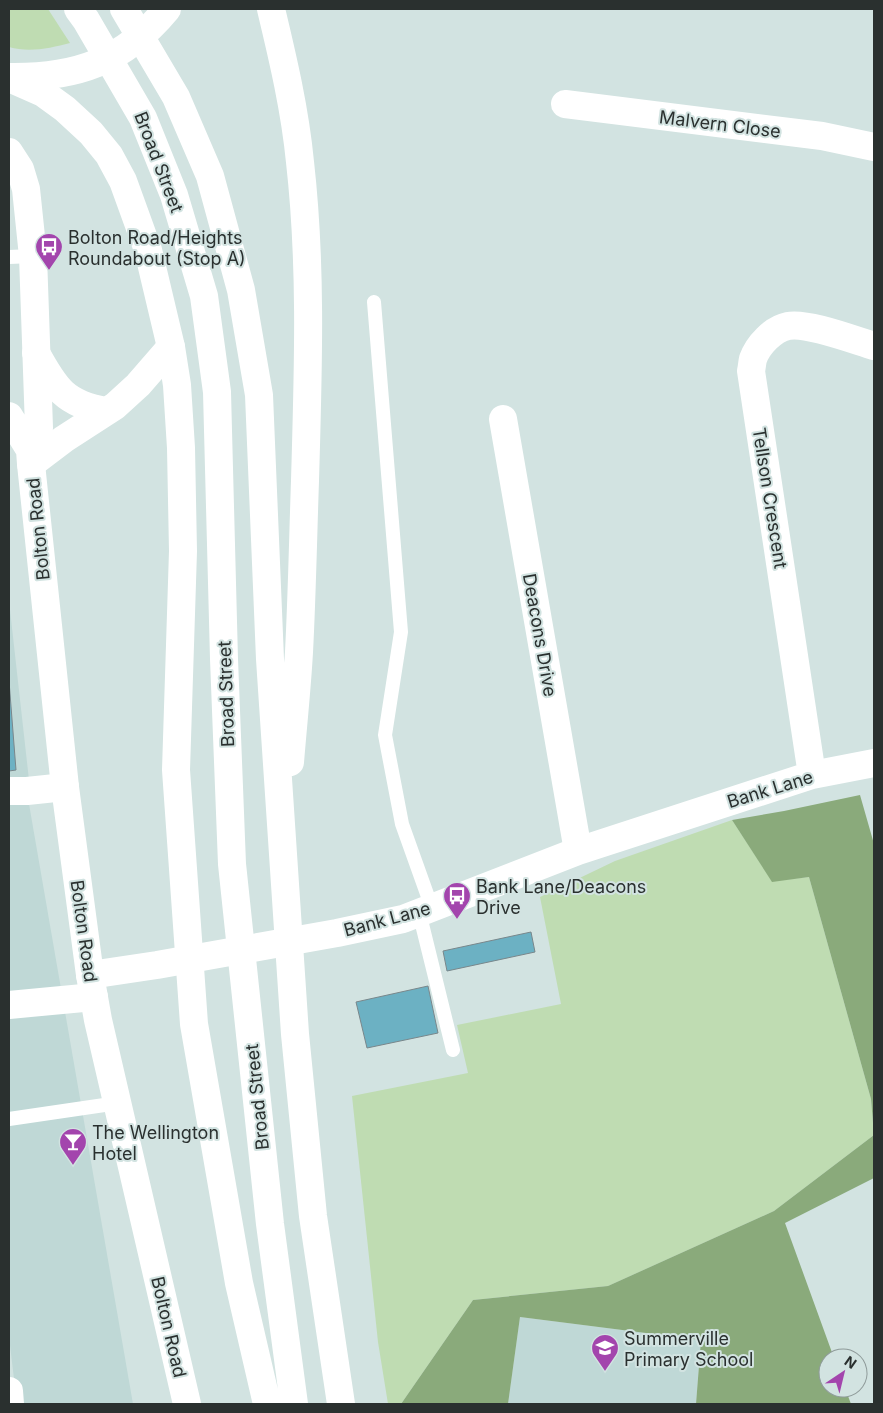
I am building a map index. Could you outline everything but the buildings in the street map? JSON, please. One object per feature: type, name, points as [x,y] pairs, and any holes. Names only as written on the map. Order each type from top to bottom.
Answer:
[{"type":"main road","name":"Broad Street","points":[[78,9],[144,118],[174,195],[204,296],[217,392],[232,864],[269,1214],[294,1404]]},
{"type":"main road","points":[[124,9],[176,97],[210,176],[241,290],[259,395],[270,659],[295,1034],[313,1216],[341,1404]]},
{"type":"main road","points":[[271,9],[290,93],[300,162],[305,217],[308,327],[308,383],[299,652],[283,860]]},
{"type":"main road","points":[[9,77],[48,76],[71,72],[88,66],[116,54],[148,30],[164,13]]},
{"type":"main road","points":[[9,77],[44,93],[65,109],[91,133],[109,154],[122,181],[148,250],[171,347],[177,385],[181,448],[183,551],[176,770],[194,1024],[238,1283],[267,1404]]},
{"type":"main road","name":"Malvern Close","points":[[565,104],[822,136],[874,147]]},
{"type":"main road","name":"Bolton Road","points":[[9,152],[20,169],[26,189],[21,257],[36,353],[40,428],[30,457]]},
{"type":"main road","name":"Tellson Crescent","points":[[812,775],[751,370],[753,359],[759,347],[777,330],[787,326],[810,327],[874,346]]},
{"type":"main road","points":[[30,457],[64,439],[115,406],[138,385],[171,347]]},
{"type":"main road","points":[[36,353],[51,380],[69,399],[82,406],[106,411]]},
{"type":"main road","name":"Bolton Road","points":[[9,416],[30,457],[64,787],[92,986],[187,1404]]},
{"type":"main road","name":"Deacons Drive","points":[[503,419],[578,851]]},
{"type":"main road","name":"Bank Lane","points":[[9,1005],[92,986],[157,965],[337,933],[403,919],[578,851],[812,775],[874,763]]},
{"type":"main road","points":[[9,791],[64,787]]},
{"type":"main road","points":[[9,1390],[10,1404]]},
{"type":"lane","points":[[374,302],[402,632],[385,735],[402,824],[425,910],[452,1050]]},
{"type":"lane","points":[[9,1119],[118,1103]]},
{"type":"shaded area","points":[[9,601],[29,780],[9,780]]},
{"type":"shaded area","points":[[29,804],[133,1404],[17,1404],[9,1337],[9,805]]},
{"type":"shaded area","name":"Summerville Primary School","points":[[520,1317],[701,1340],[696,1404],[508,1404]]},
{"type":"green space","points":[[9,9],[48,9],[70,43],[32,50],[9,47]]},
{"type":"green space","points":[[860,795],[874,844],[874,1135],[871,1099],[809,877],[772,882],[732,820]]},
{"type":"green space","points":[[732,820],[772,881],[809,877],[871,1099],[874,1135],[774,1211],[608,1286],[473,1300],[401,1404],[388,1404],[378,1342],[352,1096],[468,1073],[457,1025],[561,1004],[540,897],[615,861]]},
{"type":"green space","points":[[874,1135],[874,1178],[785,1223],[830,1348],[818,1348],[818,1398],[849,1398],[851,1404],[696,1404],[701,1340],[520,1317],[508,1404],[401,1404],[473,1300],[608,1286],[774,1211]]},
{"type":"place","name":"Bolton Road/Heights Roundabout (Stop A)","points":[[49,271]]},
{"type":"place","name":"Bank Lane/Deacons Drive","points":[[457,920]]},
{"type":"place","name":"The Wellington Hotel","points":[[73,1166]]},
{"type":"place","name":"Summerville Primary School","points":[[605,1372]]}]
